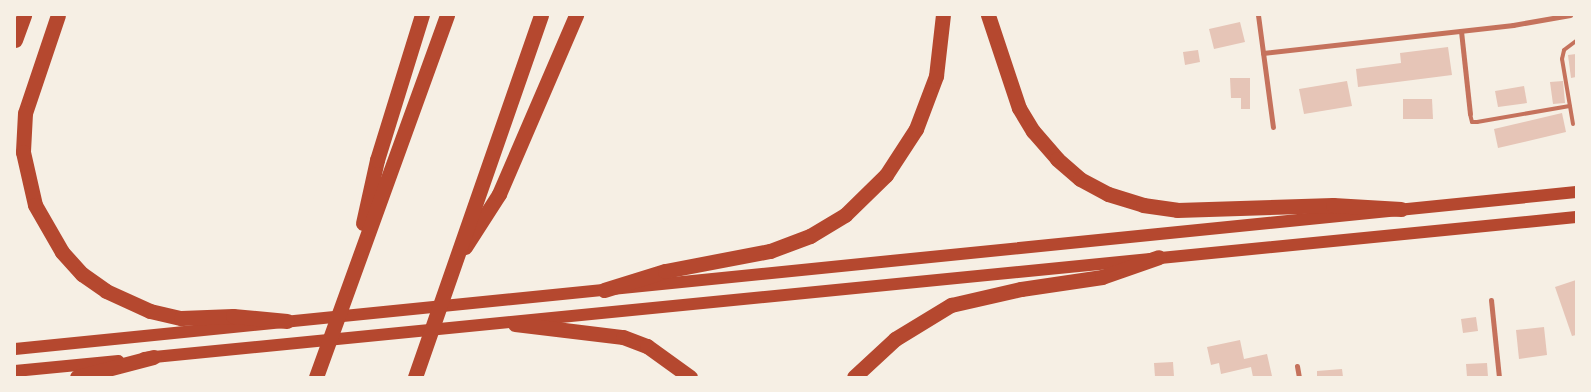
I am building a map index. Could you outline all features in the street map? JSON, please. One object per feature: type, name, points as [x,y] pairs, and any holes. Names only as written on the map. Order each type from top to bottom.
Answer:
[{"type":"highway","points":[[15,40],[24,15]]},
{"type":"highway","points":[[58,15],[25,113],[23,152],[35,204],[62,252],[82,274],[106,291],[150,312],[181,318],[233,316],[287,321]]},
{"type":"highway","points":[[351,279],[377,160],[422,15]]},
{"type":"highway","points":[[316,377],[448,15]]},
{"type":"highway","points":[[417,372],[451,269],[541,15]]},
{"type":"highway","points":[[451,269],[499,194],[576,15]]},
{"type":"highway","points":[[604,290],[665,271],[770,251],[810,236],[845,215],[886,175],[916,129],[936,76],[943,15]]},
{"type":"highway","points":[[988,15],[1016,99],[1032,131],[1057,159],[1080,179],[1108,194],[1143,205],[1176,210],[1333,205],[1401,210]]},
{"type":"highway","points":[[854,377],[895,339],[951,305],[1004,292],[1102,277],[1159,257]]},
{"type":"highway","points":[[515,324],[623,337],[648,346],[690,377]]},
{"type":"highway","points":[[76,377],[153,358]]},
{"type":"main road","points":[[15,349],[1576,192]]},
{"type":"main road","points":[[15,371],[515,324],[1159,257],[1576,217]]},
{"type":"street","points":[[1258,15],[1273,127]]},
{"type":"street","points":[[1263,53],[1461,31],[1570,15]]},
{"type":"street","points":[[1461,31],[1470,114]]},
{"type":"street","points":[[1491,300],[1499,377]]},
{"type":"street","points":[[1297,366],[1299,377]]},
{"type":"lane","points":[[1573,124],[1562,59],[1564,50],[1576,41]]},
{"type":"lane","points":[[1470,114],[1472,122],[1477,122],[1570,106]]},
{"type":"building","points":[[1240,22],[1245,42],[1214,49],[1209,29]]},
{"type":"building","points":[[1448,47],[1452,75],[1358,87],[1356,69],[1401,63],[1400,53]]},
{"type":"building","points":[[1198,50],[1200,62],[1185,65],[1183,52]]},
{"type":"building","points":[[1576,54],[1576,77],[1571,78],[1568,55]]},
{"type":"building","points":[[1230,78],[1250,78],[1250,109],[1241,109],[1241,98],[1231,98]]},
{"type":"building","points":[[1347,81],[1352,106],[1304,114],[1299,89]]},
{"type":"building","points":[[1563,81],[1565,103],[1553,104],[1550,82]]},
{"type":"building","points":[[1524,86],[1527,103],[1498,107],[1495,91]]},
{"type":"building","points":[[1403,99],[1432,99],[1433,119],[1403,119]]},
{"type":"building","points":[[1562,113],[1566,132],[1498,148],[1494,129]]},
{"type":"building","points":[[1576,280],[1576,335],[1572,336],[1555,287]]},
{"type":"building","points":[[1476,317],[1478,331],[1463,333],[1461,319]]},
{"type":"building","points":[[1544,327],[1547,355],[1519,359],[1516,330]]},
{"type":"building","points":[[1240,340],[1244,359],[1267,354],[1272,376],[1253,377],[1251,367],[1221,374],[1219,363],[1211,365],[1207,347]]},
{"type":"building","points":[[1173,362],[1174,377],[1155,377],[1154,363]]},
{"type":"building","points":[[1487,363],[1488,377],[1467,377],[1466,364]]},
{"type":"building","points":[[1342,369],[1343,377],[1317,377],[1317,371]]}]
